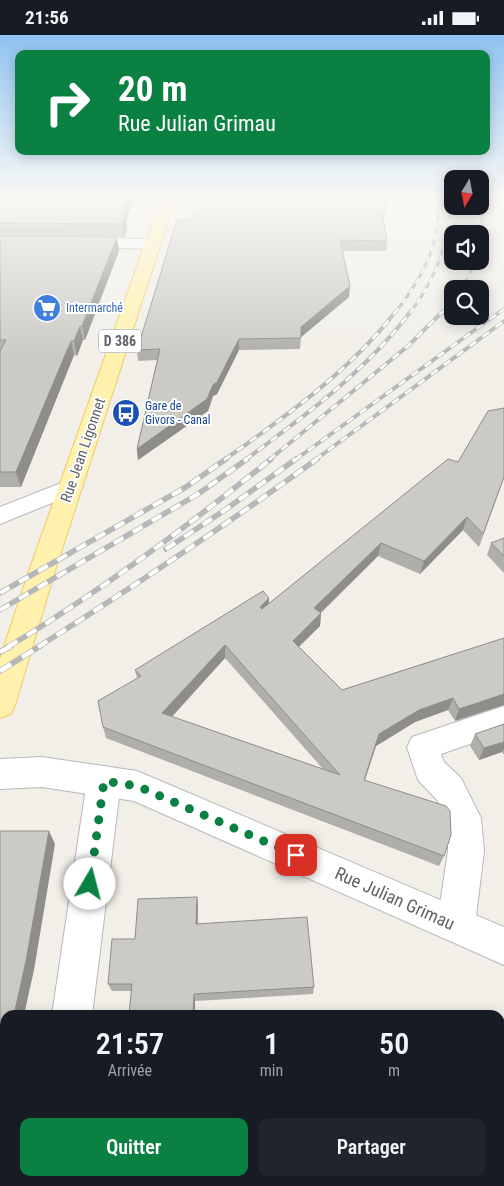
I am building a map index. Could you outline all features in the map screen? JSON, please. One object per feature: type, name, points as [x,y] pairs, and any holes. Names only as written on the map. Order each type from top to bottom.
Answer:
[{"type":"main road","name":"Rue Jean Ligonnet","points":[[0,705],[41,574],[151,250]]},
{"type":"street","points":[[0,516],[71,487]]},
{"type":"street","points":[[456,925],[466,851],[464,818],[449,789],[430,770],[423,747],[504,719]]},
{"type":"street","name":"Rue Julian Grimau","points":[[0,774],[42,772],[137,786],[504,946]]},
{"type":"street","points":[[73,1010],[104,781]]},
{"type":"building","name":"Intermarché","points":[[0,250],[112,250],[82,326],[80,326],[74,341],[71,341],[16,472],[0,472],[0,351],[6,340],[0,340]]},
{"type":"building","points":[[168,250],[342,250],[350,286],[301,327],[301,338],[239,339],[207,399],[137,449],[160,349],[137,350]]},
{"type":"building","points":[[504,408],[504,477],[483,534],[467,517],[424,561],[381,543],[314,608],[321,613],[293,641],[342,690],[504,638],[504,694],[459,709],[453,698],[419,710],[379,734],[364,780],[446,806],[450,811],[451,835],[444,856],[103,727],[98,701],[141,676],[135,670],[263,591],[269,598],[260,607],[262,609],[448,459],[458,462],[488,411]],"holes":[[[225,645],[340,775],[162,713]]]},
{"type":"building","points":[[504,538],[504,556],[491,543]]},
{"type":"building","points":[[504,724],[504,742],[484,748],[475,734]]},
{"type":"building","points":[[0,831],[49,831],[26,961],[15,1010],[0,1010]]},
{"type":"building","points":[[197,897],[196,924],[307,917],[314,987],[194,994],[193,1010],[129,1010],[132,984],[108,984],[112,939],[135,939],[138,899]]},
{"type":"railway","points":[[395,313],[423,271],[431,250]]},
{"type":"railway","points":[[410,313],[428,286],[443,250]]},
{"type":"railway","points":[[466,280],[472,270]]},
{"type":"railway","points":[[499,313],[504,309]]},
{"type":"railway","points":[[224,460],[316,392],[358,354],[396,311]]},
{"type":"railway","points":[[245,460],[334,392],[375,353],[411,311]]},
{"type":"railway","points":[[269,460],[408,346],[443,311]]},
{"type":"railway","points":[[295,460],[501,311]]},
{"type":"railway","points":[[315,460],[504,321]]},
{"type":"railway","points":[[0,593],[186,487],[226,459]]},
{"type":"railway","points":[[0,610],[198,494],[247,459]]},
{"type":"railway","points":[[8,647],[110,581],[208,509],[271,459]]},
{"type":"railway","points":[[166,549],[225,510],[296,459]]},
{"type":"railway","points":[[38,647],[179,555],[317,459]]},
{"type":"railway","points":[[0,652],[11,646]]},
{"type":"railway","points":[[0,671],[40,646]]},
{"type":"place","name":"Intermarché","points":[[47,308]]},
{"type":"place","name":"Gare de Givors - Canal","points":[[126,413]]},
{"type":"route","points":[[90,884],[104,781],[137,786],[296,855]]}]
